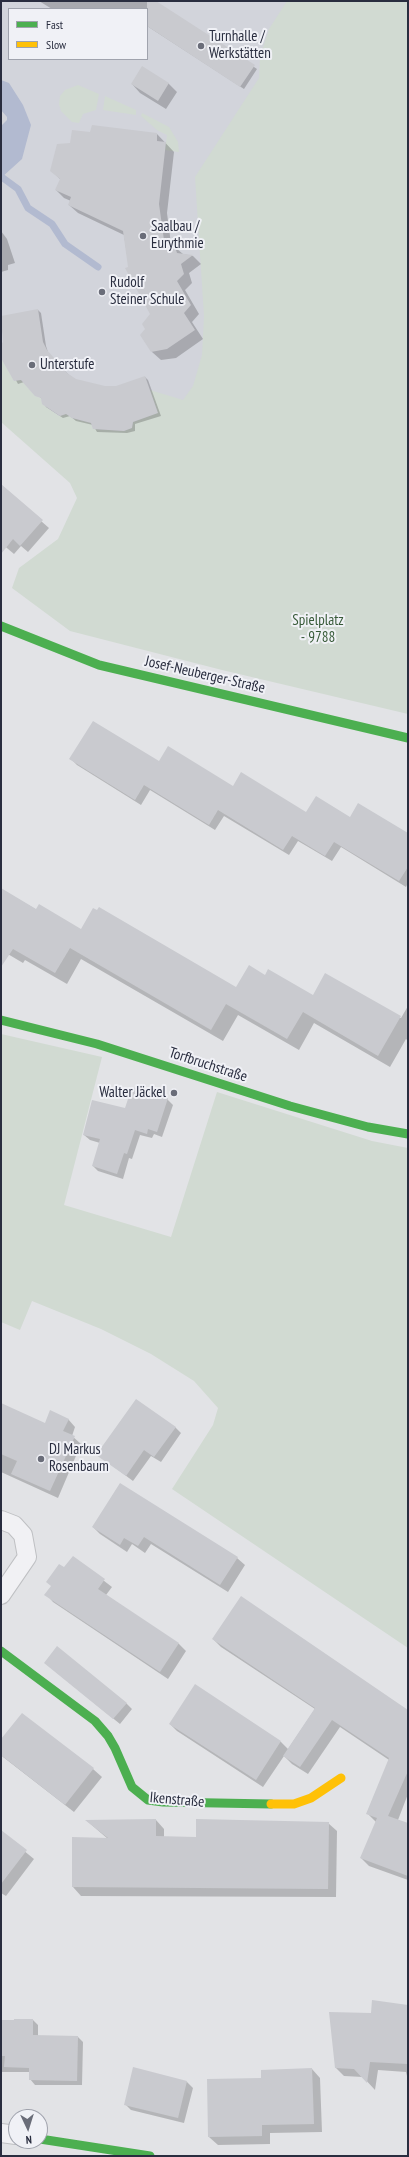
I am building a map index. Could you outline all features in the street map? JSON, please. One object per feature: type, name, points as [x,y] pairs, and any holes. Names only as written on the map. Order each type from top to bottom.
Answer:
[{"type":"street","name":"Josef-Neuberger-Straße","points":[[1,626],[25,637],[99,665],[408,738]]},
{"type":"street","name":"Torfbruchstraße","points":[[1,1020],[97,1044],[297,1108],[368,1127],[408,1134]]},
{"type":"street","points":[[1,1520],[14,1525],[23,1536],[26,1545],[27,1557],[1,1595]]},
{"type":"street","name":"Ikenstraße","points":[[1,1652],[95,1721],[108,1736],[115,1748],[132,1787],[148,1800],[163,1802],[294,1804],[311,1798],[341,1778]]},
{"type":"street","points":[[48,2141],[87,2151],[150,2156]]},
{"type":"shaded area","name":"Rudolf Steiner Schule","points":[[1,1],[310,1],[210,407],[77,479],[1,415]]},
{"type":"green space","name":"Spielplatz - 9788","points":[[287,1],[408,1],[408,714],[222,670],[70,631],[12,588],[19,568],[58,539],[77,498],[70,483],[1,422],[1,358],[14,381],[21,380],[35,396],[41,398],[42,404],[59,416],[66,414],[72,418],[91,423],[93,429],[124,431],[132,428],[133,422],[152,415],[157,410],[150,390],[183,400],[193,386],[202,355],[204,316],[195,177],[259,78],[260,57],[269,29]]},
{"type":"green space","points":[[78,85],[99,94],[96,110],[83,114],[79,123],[72,122],[61,111],[59,104],[60,96],[65,90]]},
{"type":"green space","points":[[105,96],[136,110],[136,115],[103,110]]},
{"type":"green space","points":[[142,113],[169,127],[178,142],[179,152],[165,150],[167,135],[157,130],[141,116]]},
{"type":"green space","points":[[1,1034],[102,1057],[64,1205],[171,1237],[217,1092],[372,1141],[408,1148],[408,1648],[172,1489],[213,1425],[218,1408],[194,1381],[151,1354],[101,1329],[32,1301],[20,1330],[1,1322]]},
{"type":"water","points":[[1,80],[9,83],[23,105],[31,125],[22,159],[1,178],[1,126],[7,120],[7,117],[1,110]]},
{"type":"building","name":"Turnhalle / Werkstätten","points":[[147,1],[156,1],[255,65],[240,87],[148,27]]},
{"type":"building","points":[[142,66],[169,83],[158,101],[131,84]]},
{"type":"building","name":"Saalbau / Eurythmie","points":[[92,125],[157,133],[157,141],[166,142],[159,204],[164,240],[174,244],[177,253],[193,255],[181,264],[184,274],[177,281],[191,305],[184,313],[195,330],[167,349],[151,352],[140,335],[145,329],[142,324],[150,314],[125,268],[128,267],[123,231],[68,205],[71,197],[55,190],[60,179],[50,171],[57,144],[70,143],[72,130],[90,132]]},
{"type":"building","name":"Unterstufe","points":[[38,309],[43,342],[47,350],[67,373],[76,379],[105,386],[116,386],[145,376],[158,413],[133,422],[132,428],[124,431],[93,429],[91,423],[72,418],[66,414],[60,416],[42,404],[41,398],[35,396],[21,380],[14,381],[1,358],[1,344],[3,342],[1,316]]},
{"type":"building","points":[[1,484],[43,520],[20,546],[13,539],[1,554]]},
{"type":"building","points":[[93,721],[159,761],[168,746],[233,786],[241,772],[306,812],[316,796],[350,817],[358,803],[408,833],[408,867],[399,881],[334,842],[325,856],[292,836],[283,850],[218,810],[209,825],[144,785],[135,800],[69,759]]},
{"type":"building","points":[[1,888],[36,909],[39,904],[81,929],[93,908],[97,910],[99,907],[236,987],[249,965],[265,975],[268,969],[313,995],[325,973],[401,1016],[378,1056],[303,1012],[287,1039],[226,1004],[211,1030],[70,948],[55,973],[13,949],[1,967]]},
{"type":"building","points":[[132,1087],[168,1098],[157,1132],[148,1129],[147,1134],[135,1130],[127,1154],[124,1153],[117,1174],[92,1166],[100,1139],[83,1135],[92,1100],[125,1108]]},
{"type":"building","points":[[136,1399],[176,1427],[154,1457],[144,1450],[126,1476],[96,1455]]},
{"type":"building","points":[[1,1403],[45,1423],[50,1410],[69,1419],[63,1431],[75,1436],[50,1491],[11,1474],[17,1461],[1,1454]]},
{"type":"building","points":[[120,1483],[238,1557],[220,1585],[144,1537],[138,1546],[124,1538],[120,1545],[92,1527]]},
{"type":"building","points":[[73,1556],[105,1579],[98,1589],[179,1643],[160,1672],[44,1595],[51,1586],[46,1582],[59,1564],[64,1567]]},
{"type":"building","points":[[241,1596],[408,1710],[408,1771],[388,1816],[408,1823],[408,1876],[360,1858],[377,1818],[366,1814],[389,1758],[332,1720],[300,1767],[283,1756],[315,1708],[212,1639]]},
{"type":"building","points":[[57,1646],[127,1703],[113,1719],[44,1663]]},
{"type":"building","points":[[195,1684],[281,1741],[256,1780],[169,1724]]},
{"type":"building","points":[[22,1713],[94,1768],[65,1805],[1,1755],[1,1739]]},
{"type":"building","points":[[156,1819],[156,1836],[196,1837],[196,1819],[329,1822],[328,1889],[72,1887],[72,1837],[108,1838],[85,1820]]},
{"type":"building","points":[[1,1830],[27,1850],[1,1884]]},
{"type":"building","points":[[372,2000],[408,2005],[408,2064],[370,2062],[367,2083],[354,2069],[335,2068],[329,2012],[371,2013]]},
{"type":"building","points":[[33,2019],[33,2035],[78,2036],[77,2081],[29,2080],[29,2068],[4,2067],[5,2056],[1,2056],[1,2020]]},
{"type":"building","points":[[133,2067],[187,2081],[178,2118],[124,2105]]},
{"type":"building","points":[[312,2068],[314,2124],[262,2125],[262,2136],[208,2137],[207,2079],[261,2078],[261,2070]]},
{"type":"waterway","points":[[3,178],[18,189],[28,208],[52,224],[65,244],[98,267]]},
{"type":"traffic: fast","points":[[1,626],[99,665],[408,738]]},
{"type":"traffic: fast","points":[[1,1020],[97,1044],[290,1106],[368,1127],[408,1134]]},
{"type":"traffic: fast","points":[[1,1651],[95,1721],[108,1736],[115,1748],[132,1787],[148,1800],[163,1802],[271,1804]]},
{"type":"traffic: fast","points":[[48,2140],[150,2156]]},
{"type":"traffic: slow","points":[[271,1804],[294,1804],[311,1798],[341,1778]]},
{"type":"place","name":"Turnhalle / Werkstätten","points":[[201,46]]},
{"type":"place","name":"Saalbau / Eurythmie","points":[[143,236]]},
{"type":"place","name":"Rudolf Steiner Schule","points":[[102,292]]},
{"type":"place","name":"Unterstufe","points":[[32,365]]},
{"type":"place","name":"Walter Jäckel","points":[[174,1093]]},
{"type":"place","name":"DJ Markus Rosenbaum","points":[[41,1459]]}]
